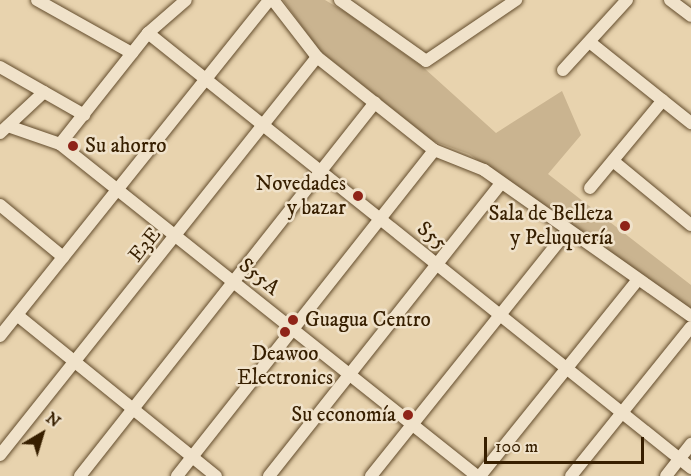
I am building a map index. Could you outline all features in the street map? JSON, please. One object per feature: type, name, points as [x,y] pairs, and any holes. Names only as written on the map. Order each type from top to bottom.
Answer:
[{"type":"street","points":[[60,144],[148,33],[186,0]]},
{"type":"street","points":[[0,336],[271,0],[317,57],[434,150],[465,159],[501,183],[566,233],[582,237],[637,281],[691,316]]},
{"type":"street","points":[[348,2],[426,62],[516,0]]},
{"type":"street","points":[[562,70],[592,44],[627,0]]},
{"type":"street","points":[[670,0],[691,16]]},
{"type":"street","points":[[44,2],[132,53]]},
{"type":"street","name":"S55","points":[[148,33],[691,468]]},
{"type":"street","points":[[592,44],[691,123]]},
{"type":"street","name":"E3E","points":[[0,455],[178,236],[317,57]]},
{"type":"street","points":[[0,67],[84,115]]},
{"type":"street","points":[[4,130],[44,92]]},
{"type":"street","points":[[590,188],[663,100]]},
{"type":"street","points":[[80,476],[375,103]]},
{"type":"street","name":"S55A","points":[[4,130],[60,144],[178,236],[350,377],[479,476]]},
{"type":"street","points":[[177,476],[295,332],[434,150]]},
{"type":"street","points":[[613,161],[691,225]]},
{"type":"street","points":[[269,476],[438,266],[501,183]]},
{"type":"street","points":[[0,205],[63,257]]},
{"type":"street","points":[[371,476],[566,233]]},
{"type":"street","points":[[479,476],[564,367],[637,281]]},
{"type":"street","points":[[18,315],[216,476]]},
{"type":"street","points":[[571,476],[691,327]]},
{"type":"street","points":[[666,476],[691,444]]},
{"type":"shaded area","points":[[283,0],[325,0],[347,13],[424,68],[496,133],[562,91],[581,135],[548,174],[691,285],[691,309],[469,154],[433,141],[320,51]]},
{"type":"place","name":"Su ahorro","points":[[73,146]]},
{"type":"place","name":"Novedades y bazar","points":[[358,196]]},
{"type":"place","name":"Sala de Belleza y Peluquería","points":[[625,226]]},
{"type":"place","name":"Guagua Centro","points":[[293,320]]},
{"type":"place","name":"Deawoo Electronics","points":[[285,332]]},
{"type":"place","name":"Su economía","points":[[408,415]]}]
